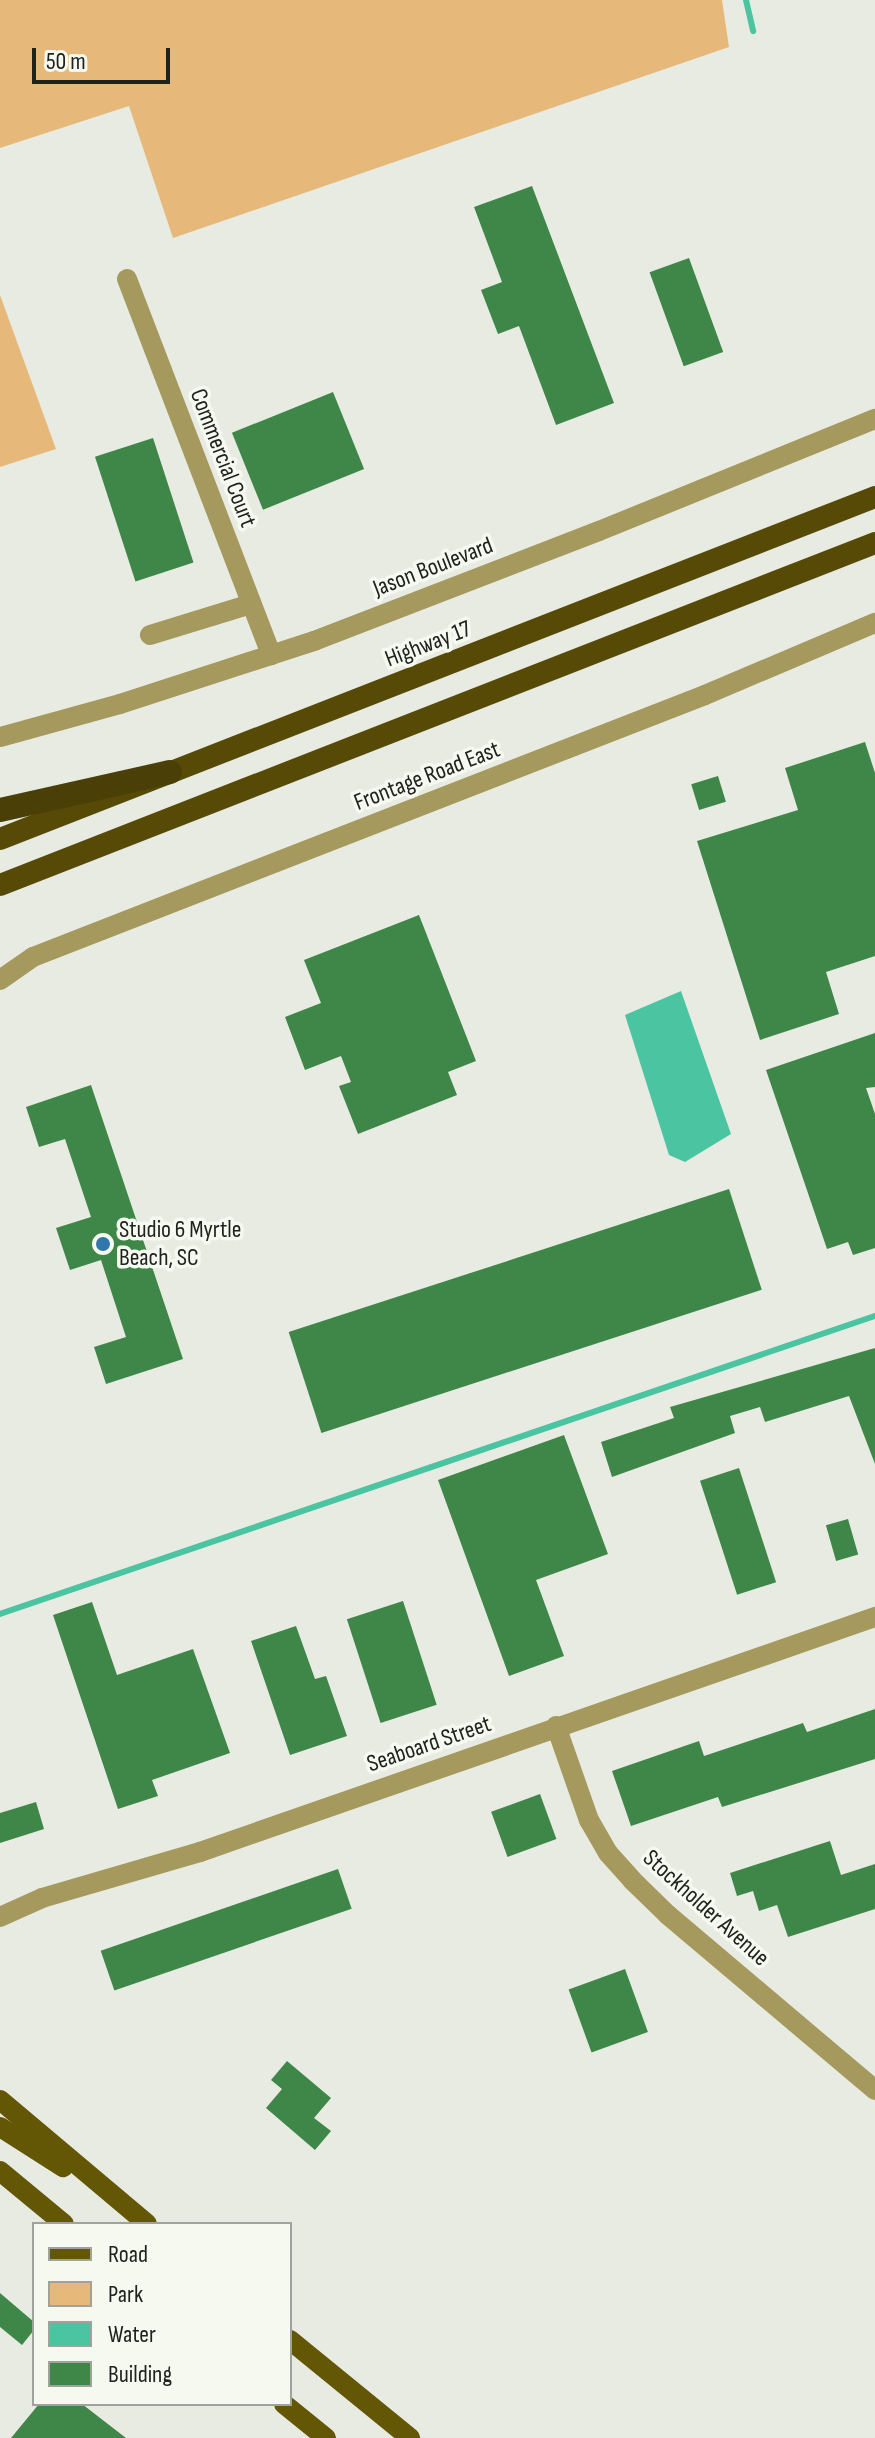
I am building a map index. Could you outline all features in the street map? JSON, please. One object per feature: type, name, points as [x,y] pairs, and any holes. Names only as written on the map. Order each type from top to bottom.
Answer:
[{"type":"highway","name":"Highway 17","points":[[0,839],[875,497]]},
{"type":"highway","points":[[0,885],[875,543]]},
{"type":"highway","points":[[0,810],[170,772]]},
{"type":"highway","points":[[0,900],[65,859]]},
{"type":"main road","points":[[0,2100],[145,2222]]},
{"type":"main road","points":[[0,2127],[124,2205]]},
{"type":"main road","points":[[0,2171],[62,2222]]},
{"type":"main road","points":[[292,2342],[410,2438]]},
{"type":"main road","points":[[286,2406],[326,2438]]},
{"type":"street","name":"Commercial Court","points":[[127,279],[271,655]]},
{"type":"street","name":"Jason Boulevard","points":[[0,737],[120,704],[271,655],[599,531],[875,419]]},
{"type":"street","points":[[150,635],[251,604]]},
{"type":"street","name":"Frontage Road East","points":[[0,980],[33,957],[705,695],[875,623]]},
{"type":"street","name":"Seaboard Street","points":[[0,1917],[42,1898],[200,1852],[875,1617]]},
{"type":"street","name":"Stockholder Avenue","points":[[556,1726],[589,1820],[608,1853],[668,1915],[875,2090]]},
{"type":"green space","points":[[0,0],[722,0],[729,47],[173,238],[129,106],[0,148]]},
{"type":"green space","points":[[0,295],[56,449],[0,467]]},
{"type":"water","points":[[681,991],[731,1134],[685,1162],[669,1155],[625,1015]]},
{"type":"building","points":[[532,186],[614,403],[556,425],[519,326],[498,334],[481,290],[502,282],[474,207]]},
{"type":"building","points":[[689,258],[723,352],[684,366],[650,272]]},
{"type":"building","points":[[333,392],[364,469],[263,510],[232,433]]},
{"type":"building","points":[[153,438],[193,563],[135,581],[95,457]]},
{"type":"building","points":[[865,742],[875,773],[875,956],[826,972],[839,1014],[760,1040],[697,841],[798,810],[785,768]]},
{"type":"building","points":[[718,776],[726,802],[699,810],[691,784]]},
{"type":"building","points":[[419,915],[476,1061],[448,1072],[457,1095],[358,1134],[339,1086],[351,1082],[341,1056],[305,1070],[285,1017],[321,1003],[304,960]]},
{"type":"building","points":[[875,1033],[875,1087],[866,1088],[875,1114],[875,1248],[853,1255],[848,1242],[827,1249],[766,1070]]},
{"type":"building","name":"Studio 6 Myrtle Beach, SC","points":[[91,1085],[183,1359],[106,1384],[94,1347],[126,1337],[101,1260],[70,1270],[56,1228],[91,1217],[65,1139],[39,1147],[26,1107]]},
{"type":"building","points":[[729,1189],[762,1290],[321,1433],[289,1332]]},
{"type":"building","points":[[875,1348],[875,1464],[849,1396],[765,1422],[760,1407],[730,1416],[735,1433],[612,1477],[601,1442],[674,1418],[670,1407]]},
{"type":"building","points":[[564,1435],[608,1554],[536,1580],[564,1656],[509,1676],[438,1480]]},
{"type":"building","points":[[739,1468],[776,1582],[737,1595],[700,1481]]},
{"type":"building","points":[[848,1519],[858,1555],[836,1561],[826,1525]]},
{"type":"building","points":[[403,1601],[437,1705],[381,1723],[347,1619]]},
{"type":"building","points":[[92,1602],[117,1675],[193,1649],[230,1753],[152,1780],[158,1796],[118,1809],[53,1615]]},
{"type":"building","points":[[296,1626],[315,1679],[326,1676],[347,1736],[290,1755],[251,1641]]},
{"type":"building","points":[[875,1709],[875,1759],[722,1807],[718,1797],[631,1826],[612,1771],[699,1741],[704,1756],[803,1723],[807,1732]]},
{"type":"building","points":[[540,1794],[556,1839],[508,1857],[491,1812]]},
{"type":"building","points":[[36,1802],[44,1829],[0,1843],[0,1813]]},
{"type":"building","points":[[830,1841],[841,1875],[875,1864],[875,1909],[788,1937],[777,1905],[759,1911],[753,1891],[737,1896],[730,1873]]},
{"type":"building","points":[[338,1869],[352,1909],[114,1990],[101,1951]]},
{"type":"building","points":[[625,1969],[648,2032],[592,2052],[569,1990]]},
{"type":"building","points":[[287,2061],[331,2098],[314,2118],[331,2131],[315,2150],[266,2108],[282,2089],[271,2080]]},
{"type":"building","points":[[0,2293],[32,2320],[32,2332],[22,2345],[0,2327]]},
{"type":"building","points":[[37,2406],[85,2406],[126,2438],[11,2438]]},
{"type":"waterway","points":[[746,0],[753,31]]},
{"type":"waterway","points":[[0,1614],[875,1316]]},
{"type":"place","name":"Studio 6 Myrtle Beach, SC","points":[[103,1244]]}]
